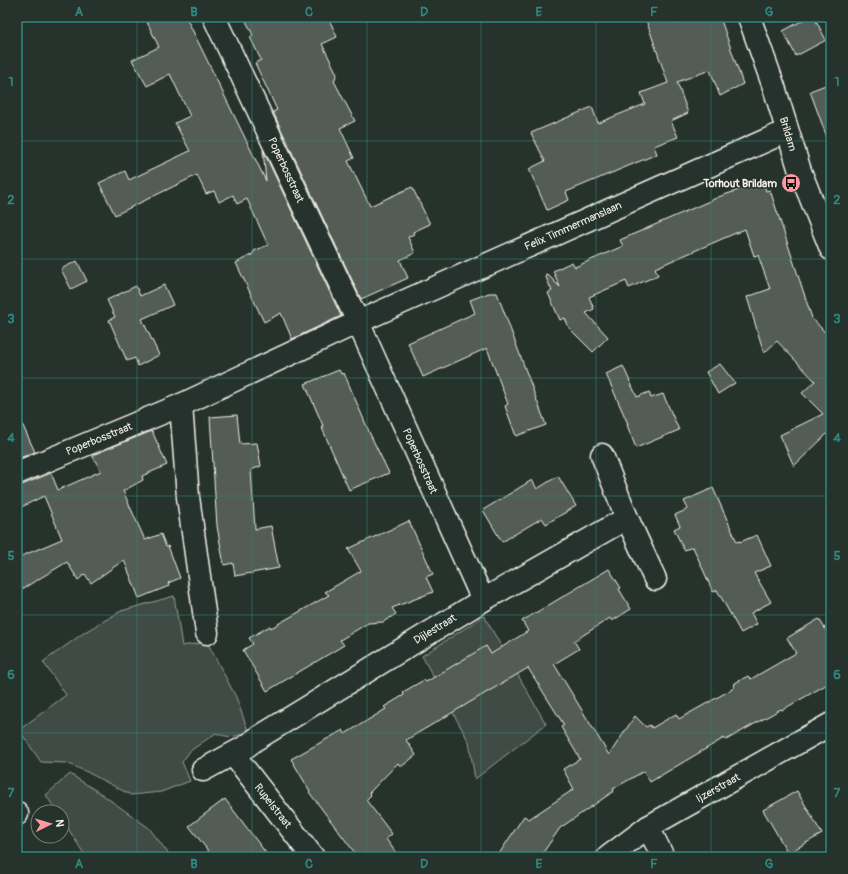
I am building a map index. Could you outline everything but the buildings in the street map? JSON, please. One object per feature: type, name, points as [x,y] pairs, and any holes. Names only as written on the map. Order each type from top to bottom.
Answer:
[{"type":"street","name":"Poperbosstraat","points":[[214,17],[358,322],[483,600]]},
{"type":"street","name":"Brildam","points":[[749,17],[774,87],[800,171],[831,249]]},
{"type":"street","name":"Felix Timmermanslaan","points":[[358,322],[787,131]]},
{"type":"street","name":"Poperbosstraat","points":[[17,473],[182,405],[358,322]]},
{"type":"street","points":[[182,405],[188,497],[206,632]]},
{"type":"street","points":[[602,455],[627,518],[655,579]]},
{"type":"street","name":"Dijlestraat","points":[[240,750],[483,600],[627,518]]},
{"type":"street","name":"Ijzerstraat","points":[[608,857],[648,827],[831,724]]},
{"type":"street","points":[[203,770],[240,750]]},
{"type":"street","name":"Rupelstraat","points":[[240,750],[313,857]]},
{"type":"street","points":[[648,827],[663,857]]},
{"type":"shaded area","points":[[174,596],[182,646],[207,642],[236,697],[248,731],[232,736],[225,736],[216,733],[190,751],[182,762],[190,781],[161,792],[131,795],[67,763],[41,762],[19,730],[66,695],[43,662],[85,632],[121,611]]},
{"type":"shaded area","points":[[484,616],[546,724],[475,779],[469,742],[422,656]]},
{"type":"shaded area","points":[[70,774],[103,795],[149,828],[171,857],[86,857],[70,832],[70,804],[52,804],[46,795]]},
{"type":"place","name":"Torhout Brildam","points":[[791,183]]}]
